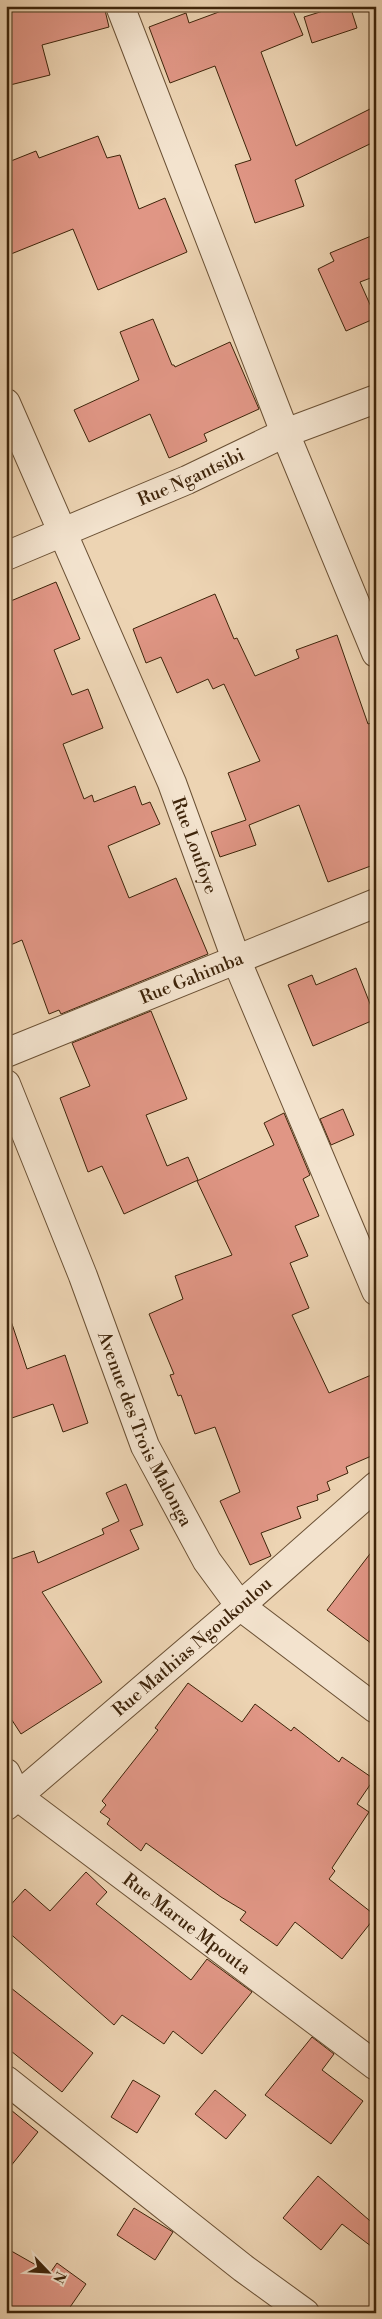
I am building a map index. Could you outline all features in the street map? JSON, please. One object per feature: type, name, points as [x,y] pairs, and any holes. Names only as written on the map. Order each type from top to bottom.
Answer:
[{"type":"street","points":[[120,6],[285,433],[376,652]]},
{"type":"street","name":"Rue Ngantsibi","points":[[6,556],[187,480],[285,433],[376,399]]},
{"type":"street","name":"Rue Loufoye","points":[[6,403],[172,783],[236,959],[376,1291]]},
{"type":"street","name":"Rue Gahimba","points":[[6,1053],[376,904]]},
{"type":"street","name":"Avenue des Trois Malonga","points":[[6,1084],[83,1276],[145,1446],[207,1561],[240,1606],[376,1709]]},
{"type":"street","name":"Rue Mathias Ngoukoulou","points":[[10,1792],[240,1606],[376,1486]]},
{"type":"street","name":"Rue Marue Mpouta","points":[[10,1792],[376,2066]]},
{"type":"street","points":[[6,2080],[243,2268],[305,2313]]},
{"type":"building","points":[[6,6],[104,6],[109,27],[42,45],[50,75],[6,86]]},
{"type":"building","points":[[235,6],[291,6],[303,35],[261,52],[296,146],[370,109],[376,122],[376,141],[295,180],[304,206],[255,223],[235,165],[251,160],[215,66],[170,83],[149,27],[186,13],[189,23]]},
{"type":"building","points":[[339,6],[350,6],[357,28],[312,43],[304,17]]},
{"type":"building","points":[[98,136],[107,158],[120,155],[139,209],[165,198],[187,252],[98,290],[73,229],[6,256],[6,163],[36,151],[39,158]]},
{"type":"building","points":[[376,234],[376,276],[360,282],[376,318],[346,331],[318,269],[334,261],[330,253]]},
{"type":"building","points":[[153,319],[172,365],[175,367],[230,342],[259,409],[204,434],[207,441],[169,458],[150,414],[89,442],[74,410],[139,380],[120,332]]},
{"type":"building","points":[[56,582],[80,639],[54,650],[72,695],[88,689],[103,728],[63,744],[84,799],[92,795],[94,802],[135,786],[142,805],[150,802],[160,824],[108,846],[129,898],[176,878],[208,954],[61,1014],[59,1010],[49,1014],[22,940],[6,947],[6,603]]},
{"type":"building","points":[[215,594],[234,639],[237,638],[255,676],[299,658],[296,650],[337,635],[368,724],[376,721],[376,864],[328,882],[299,805],[249,825],[256,845],[220,857],[211,832],[246,820],[228,773],[260,761],[224,684],[213,689],[208,679],[177,693],[161,657],[146,663],[133,629]]},
{"type":"building","points":[[356,968],[376,1019],[313,1046],[288,985],[312,975],[316,985]]},
{"type":"building","points":[[151,1011],[187,1099],[146,1115],[167,1166],[188,1157],[198,1180],[124,1214],[102,1166],[88,1172],[60,1098],[90,1086],[72,1043]]},
{"type":"building","points":[[343,1109],[354,1135],[331,1145],[320,1119]]},
{"type":"building","points":[[284,1113],[310,1175],[303,1179],[319,1216],[295,1226],[308,1256],[290,1263],[309,1308],[292,1315],[329,1393],[376,1373],[376,1454],[346,1467],[348,1473],[327,1482],[330,1490],[317,1495],[318,1500],[297,1507],[301,1518],[261,1533],[271,1556],[250,1565],[220,1501],[240,1492],[215,1427],[195,1434],[181,1395],[178,1396],[170,1375],[174,1374],[149,1314],[183,1299],[175,1276],[232,1255],[197,1181],[274,1145],[264,1123]]},
{"type":"building","points":[[10,1318],[27,1369],[65,1355],[88,1423],[63,1432],[53,1404],[6,1420],[6,1319]]},
{"type":"building","points":[[126,1484],[143,1525],[130,1530],[139,1549],[42,1592],[102,1682],[21,1734],[6,1711],[6,1561],[34,1551],[38,1563],[104,1534],[102,1529],[119,1521],[106,1493]]},
{"type":"building","points":[[376,1546],[376,1647],[327,1610]]},
{"type":"building","points":[[188,1683],[242,1722],[255,1704],[291,1731],[294,1727],[339,1762],[342,1757],[374,1779],[357,1804],[369,1812],[332,1868],[335,1871],[329,1879],[376,1916],[342,1959],[295,1922],[277,1946],[240,1920],[246,1912],[221,1897],[146,1843],[141,1851],[107,1824],[110,1819],[100,1812],[106,1805],[102,1801],[158,1730],[155,1728]]},
{"type":"building","points":[[86,1872],[107,1892],[96,1904],[191,1980],[207,1959],[252,1992],[202,2054],[173,2031],[164,2044],[122,2015],[114,2025],[6,1930],[6,1910],[25,1889],[50,1911]]},
{"type":"building","points":[[6,1984],[93,2053],[62,2092],[6,2047]]},
{"type":"building","points":[[312,2037],[334,2054],[322,2070],[363,2101],[331,2144],[265,2095]]},
{"type":"building","points":[[133,2080],[160,2096],[137,2133],[111,2117]]},
{"type":"building","points":[[215,2090],[246,2115],[226,2139],[195,2114]]},
{"type":"building","points":[[6,2106],[38,2132],[6,2172]]},
{"type":"building","points":[[318,2176],[376,2226],[376,2250],[342,2224],[321,2250],[283,2218]]},
{"type":"building","points":[[134,2208],[173,2232],[155,2260],[117,2235]]},
{"type":"building","points":[[6,2248],[50,2273],[57,2263],[86,2284],[66,2313],[6,2313]]}]
